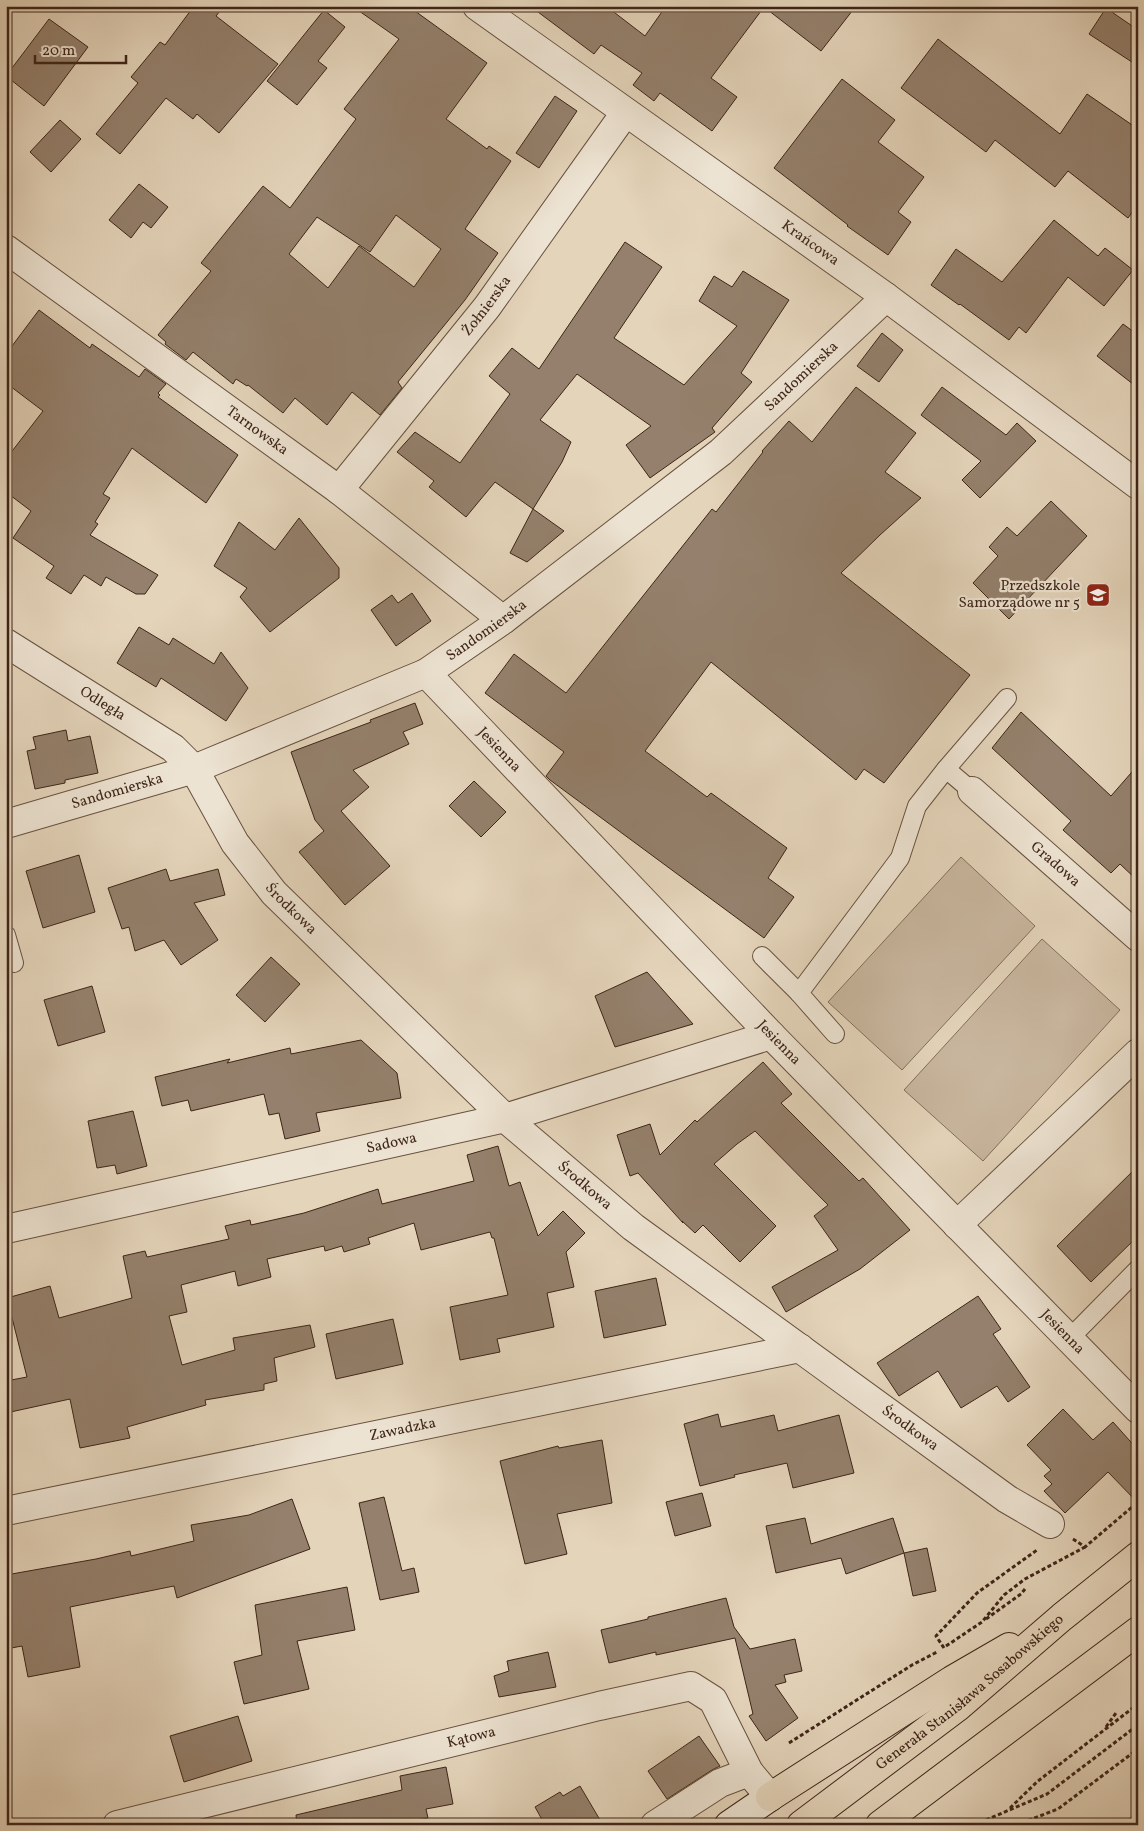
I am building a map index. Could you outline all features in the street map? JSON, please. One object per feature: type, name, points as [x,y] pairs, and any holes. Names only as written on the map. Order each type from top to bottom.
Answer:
[{"type":"highway","name":"Generała Stanisława Sosabowskiego","points":[[800,1825],[959,1706],[1062,1617],[1138,1556]]},
{"type":"highway","points":[[770,1797],[952,1680],[1062,1617]]},
{"type":"highway","points":[[880,1825],[1138,1631]]},
{"type":"highway","points":[[911,1825],[1020,1718]]},
{"type":"street","name":"Krańcowa","points":[[477,6],[886,297],[1138,485]]},
{"type":"street","name":"Żołnierska","points":[[339,490],[487,308],[625,113]]},
{"type":"street","name":"Tarnowska","points":[[6,249],[339,490],[503,620]]},
{"type":"street","name":"Sandomierska","points":[[6,824],[194,769],[426,673],[503,620],[721,452],[886,297]]},
{"type":"street","name":"Odległa","points":[[6,643],[166,744],[194,769]]},
{"type":"street","name":"Jesienna","points":[[426,673],[771,1035],[1138,1409]]},
{"type":"street","name":"Środkowa","points":[[194,769],[235,843],[274,893],[505,1118],[633,1227],[1007,1500],[1060,1530]]},
{"type":"street","name":"Gradowa","points":[[972,792],[1138,938]]},
{"type":"street","name":"Sadowa","points":[[6,1229],[505,1118],[771,1035]]},
{"type":"street","points":[[957,1225],[1138,1053]]},
{"type":"street","name":"Zawadzka","points":[[6,1511],[800,1348]]},
{"type":"street","name":"Kątowa","points":[[117,1825],[599,1706],[691,1686],[713,1700],[749,1772],[770,1797]]},
{"type":"street","points":[[655,1825],[720,1783],[749,1772]]},
{"type":"street","points":[[729,1825],[770,1797]]},
{"type":"lane","points":[[799,993],[900,858],[917,806],[1007,698]]},
{"type":"lane","points":[[946,769],[972,792]]},
{"type":"lane","points":[[6,935],[14,963]]},
{"type":"lane","points":[[762,956],[799,993],[835,1034]]},
{"type":"lane","points":[[1070,1338],[1138,1269]]},
{"type":"path","points":[[982,1622],[1004,1595],[1025,1579],[1085,1547],[1138,1502]]},
{"type":"path","points":[[1060,1530],[1085,1547]]},
{"type":"path","points":[[944,1648],[936,1636],[942,1628],[977,1594],[1039,1548]]},
{"type":"path","points":[[789,1743],[912,1665],[944,1648],[1021,1594],[1025,1589]]},
{"type":"path","points":[[1009,1809],[1038,1781],[1138,1704]]},
{"type":"path","points":[[1104,1730],[1116,1713]]},
{"type":"path","points":[[974,1825],[1047,1794],[1138,1725]]},
{"type":"path","points":[[1016,1825],[1058,1809],[1138,1749]]},
{"type":"shaded area","points":[[961,857],[1035,926],[902,1070],[828,1002]]},
{"type":"shaded area","points":[[1042,939],[1120,1010],[983,1161],[904,1090]]},
{"type":"building","points":[[194,6],[224,6],[216,16],[278,64],[219,133],[197,114],[193,119],[166,98],[120,154],[96,134],[138,83],[131,77],[160,42],[165,45]]},
{"type":"building","points":[[352,6],[408,6],[487,63],[446,119],[487,149],[489,146],[511,161],[465,229],[498,253],[465,300],[398,382],[402,388],[380,415],[352,392],[327,425],[295,398],[283,413],[248,385],[236,379],[233,384],[193,352],[186,360],[165,344],[166,342],[158,335],[211,271],[201,263],[263,186],[290,208],[356,119],[344,109],[399,39]],"holes":[[[396,215],[441,249],[414,287],[359,246],[328,288],[289,254],[317,217],[370,252]]]},
{"type":"building","points":[[530,6],[606,6],[645,36],[666,6],[856,6],[821,51],[764,7],[711,78],[737,97],[712,131],[660,93],[654,101],[633,85],[642,73],[601,45],[594,54]]},
{"type":"building","points":[[1106,8],[1138,30],[1138,66],[1089,34]]},
{"type":"building","points":[[324,10],[345,27],[318,61],[327,68],[297,105],[267,81]]},
{"type":"building","points":[[49,19],[88,47],[44,106],[6,76]]},
{"type":"building","points":[[938,39],[1060,134],[1087,94],[1138,129],[1138,204],[1128,218],[1068,171],[1055,187],[995,140],[986,152],[901,88]]},
{"type":"building","points":[[842,79],[895,120],[878,142],[924,177],[898,212],[911,222],[888,255],[847,226],[774,168]]},
{"type":"building","points":[[555,96],[577,111],[539,168],[516,153]]},
{"type":"building","points":[[60,120],[81,139],[51,172],[30,152]]},
{"type":"building","points":[[139,184],[168,207],[151,228],[143,222],[131,238],[109,220]]},
{"type":"building","points":[[1054,220],[1098,256],[1105,248],[1133,270],[1104,306],[1068,277],[1026,333],[1019,327],[1009,340],[931,285],[956,249],[1002,282]]},
{"type":"building","points":[[625,242],[662,267],[614,338],[684,385],[737,326],[699,301],[714,276],[732,287],[743,271],[789,300],[741,373],[752,382],[712,428],[715,432],[650,478],[626,445],[651,426],[577,374],[540,420],[571,442],[562,462],[533,509],[495,482],[466,517],[429,487],[434,481],[397,452],[415,432],[460,463],[510,394],[489,376],[512,348],[539,369]]},
{"type":"building","points":[[39,310],[90,348],[92,344],[139,377],[145,369],[166,384],[158,393],[160,395],[158,397],[238,455],[206,503],[132,448],[103,494],[110,498],[95,522],[98,524],[90,535],[158,575],[145,594],[136,594],[106,577],[101,586],[84,575],[71,594],[46,578],[54,566],[13,538],[31,511],[6,492],[6,459],[43,411],[6,383],[6,354]]},
{"type":"building","points":[[1123,324],[1138,335],[1138,388],[1097,356]]},
{"type":"building","points":[[882,333],[903,350],[879,382],[857,366]]},
{"type":"building","points":[[856,387],[916,433],[885,472],[921,498],[841,573],[970,675],[884,783],[864,769],[856,780],[711,662],[645,751],[707,797],[711,793],[787,848],[768,878],[794,897],[764,938],[550,780],[546,776],[564,752],[485,693],[514,654],[566,693],[712,509],[716,512],[762,451],[789,421],[812,442]]},
{"type":"building","points":[[942,387],[1006,435],[1017,423],[1036,441],[980,498],[962,480],[981,461],[921,415]]},
{"type":"building","points":[[1051,501],[1087,536],[1009,619],[973,583],[998,556],[989,547],[1007,527],[1017,536]]},
{"type":"building","points":[[533,509],[564,531],[527,562],[510,553]]},
{"type":"building","points":[[299,518],[339,568],[339,578],[270,632],[240,597],[247,588],[214,566],[239,522],[275,550]]},
{"type":"building","points":[[412,593],[431,621],[396,646],[371,610],[392,595],[398,603]]},
{"type":"building","points":[[139,627],[169,645],[173,638],[214,664],[221,652],[248,688],[226,721],[161,678],[156,687],[117,663]]},
{"type":"building","points":[[415,703],[423,724],[403,732],[409,744],[353,770],[369,787],[341,811],[390,866],[345,905],[299,852],[324,831],[315,820],[291,752],[371,722],[370,720]]},
{"type":"building","points":[[1021,712],[1111,796],[1138,765],[1138,881],[1120,864],[1111,873],[1063,830],[1071,821],[992,748]]},
{"type":"building","points":[[66,730],[68,741],[90,736],[98,773],[65,780],[65,783],[35,789],[27,751],[36,749],[33,737]]},
{"type":"building","points":[[474,781],[506,812],[481,837],[449,806]]},
{"type":"building","points":[[79,855],[95,912],[43,928],[26,871]]},
{"type":"building","points":[[166,869],[170,881],[218,869],[225,895],[194,903],[218,940],[181,965],[164,940],[135,951],[129,927],[122,929],[108,888]]},
{"type":"building","points":[[271,957],[300,984],[265,1022],[236,995]]},
{"type":"building","points":[[647,972],[693,1024],[615,1047],[595,996]]},
{"type":"building","points":[[92,986],[105,1032],[58,1046],[44,1000]]},
{"type":"building","points":[[361,1040],[397,1073],[401,1098],[316,1113],[320,1131],[285,1139],[279,1113],[269,1115],[264,1094],[191,1111],[188,1100],[162,1106],[155,1077],[230,1059],[227,1063],[290,1048],[291,1054]]},
{"type":"building","points":[[763,1062],[792,1094],[781,1103],[859,1181],[863,1178],[910,1230],[860,1269],[786,1312],[772,1287],[838,1250],[814,1216],[828,1205],[755,1131],[714,1164],[776,1226],[740,1262],[703,1225],[695,1233],[682,1221],[683,1223],[638,1173],[630,1176],[617,1135],[650,1124],[660,1155],[695,1120],[697,1122]]},
{"type":"building","points":[[133,1111],[147,1166],[117,1174],[115,1165],[97,1168],[88,1121]]},
{"type":"building","points":[[498,1146],[509,1186],[520,1182],[538,1236],[563,1211],[585,1233],[566,1252],[574,1287],[547,1293],[554,1327],[497,1339],[500,1352],[460,1360],[450,1307],[508,1295],[494,1238],[492,1238],[490,1232],[421,1250],[414,1223],[368,1238],[370,1244],[344,1252],[342,1246],[325,1251],[324,1246],[267,1259],[271,1277],[238,1286],[235,1271],[181,1285],[187,1312],[169,1316],[182,1365],[235,1350],[233,1338],[310,1325],[315,1347],[274,1358],[277,1381],[264,1384],[264,1390],[205,1400],[206,1405],[127,1427],[130,1438],[80,1448],[70,1399],[6,1413],[6,1381],[27,1377],[7,1298],[50,1286],[59,1318],[132,1298],[123,1256],[145,1251],[147,1257],[229,1239],[225,1226],[250,1220],[251,1225],[304,1213],[378,1189],[382,1204],[474,1181],[467,1155]]},
{"type":"building","points":[[1138,1166],[1138,1236],[1091,1282],[1057,1246]]},
{"type":"building","points":[[656,1278],[666,1325],[604,1338],[595,1291]]},
{"type":"building","points":[[978,1296],[1001,1329],[993,1334],[1030,1387],[1008,1402],[997,1386],[961,1408],[938,1371],[899,1396],[877,1363]]},
{"type":"building","points":[[393,1319],[403,1364],[336,1379],[326,1334]]},
{"type":"building","points":[[1063,1409],[1093,1440],[1113,1422],[1138,1450],[1138,1503],[1108,1472],[1065,1513],[1044,1491],[1052,1484],[1044,1476],[1051,1470],[1027,1445]]},
{"type":"building","points":[[718,1414],[721,1427],[774,1415],[778,1431],[839,1415],[854,1473],[793,1488],[787,1463],[734,1475],[735,1477],[700,1486],[684,1424]]},
{"type":"building","points":[[602,1440],[612,1503],[557,1514],[567,1554],[525,1564],[500,1461],[558,1446],[559,1448]]},
{"type":"building","points":[[702,1493],[711,1526],[675,1536],[666,1502]]},
{"type":"building","points":[[384,1497],[402,1571],[414,1568],[419,1592],[380,1600],[359,1503]]},
{"type":"building","points":[[292,1499],[310,1549],[177,1598],[174,1586],[70,1607],[80,1667],[28,1677],[22,1646],[6,1649],[6,1575],[130,1551],[131,1556],[194,1541],[191,1525],[249,1515]]},
{"type":"building","points":[[805,1518],[811,1544],[893,1518],[904,1553],[846,1574],[841,1558],[776,1573],[766,1526]]},
{"type":"building","points":[[927,1548],[936,1591],[913,1596],[904,1553]]},
{"type":"building","points":[[347,1587],[355,1630],[297,1641],[309,1689],[244,1704],[234,1662],[262,1655],[255,1605]]},
{"type":"building","points":[[726,1598],[734,1627],[750,1649],[795,1639],[802,1671],[784,1675],[786,1682],[775,1685],[798,1718],[766,1741],[749,1716],[753,1714],[735,1638],[656,1655],[656,1652],[609,1663],[601,1630]]},
{"type":"building","points":[[548,1652],[556,1687],[499,1697],[494,1676],[509,1671],[507,1661]]},
{"type":"building","points":[[238,1716],[252,1761],[184,1782],[170,1736]]},
{"type":"building","points":[[699,1736],[720,1766],[667,1799],[648,1771]]},
{"type":"building","points":[[446,1767],[453,1804],[426,1809],[428,1818],[389,1825],[297,1825],[296,1815],[402,1790],[400,1776]]},
{"type":"building","points":[[580,1786],[603,1825],[545,1825],[535,1807],[560,1792],[563,1796]]},
{"type":"place","name":"Przedszkole Samorządowe nr 5","points":[[1098,595]]}]
